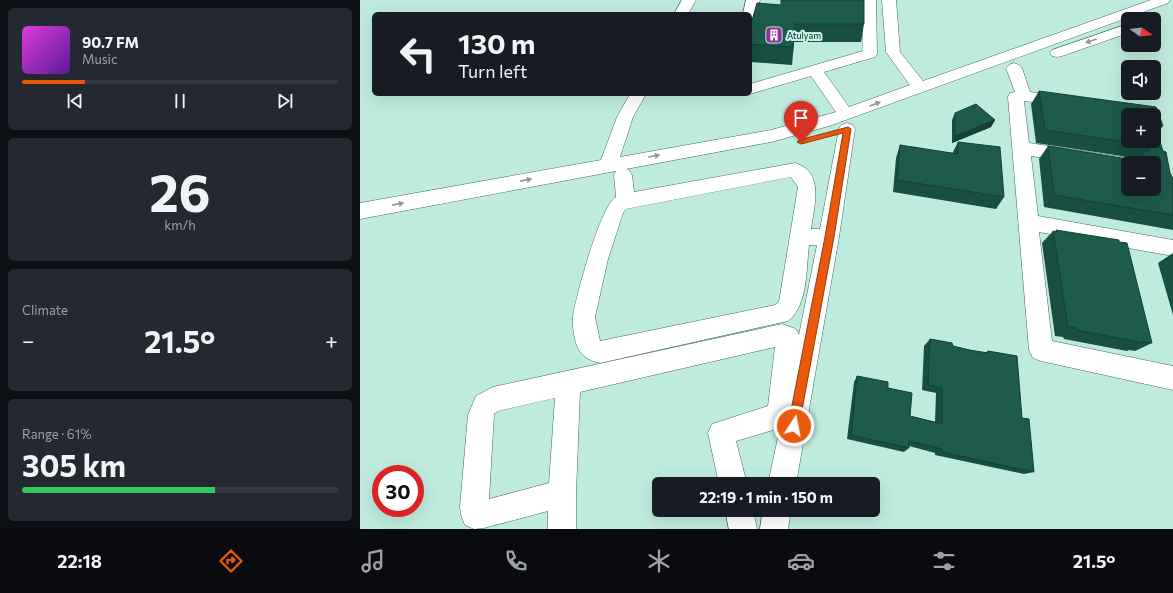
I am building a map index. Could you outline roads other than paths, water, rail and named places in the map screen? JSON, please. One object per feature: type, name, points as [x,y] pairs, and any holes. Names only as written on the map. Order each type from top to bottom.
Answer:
[{"type":"street","points":[[682,12],[689,0]]},
{"type":"street","points":[[750,12],[753,0]]},
{"type":"street","points":[[752,88],[870,54],[869,0]]},
{"type":"street","points":[[889,0],[893,52],[920,88]]},
{"type":"street","points":[[1123,0],[1146,12]]},
{"type":"street","points":[[360,211],[616,170],[786,146],[847,122],[920,88],[1163,0]]},
{"type":"street","points":[[847,122],[1014,68],[1121,30]]},
{"type":"street","points":[[1014,68],[1024,96]]},
{"type":"street","points":[[788,414],[829,237],[847,122],[815,71]]},
{"type":"street","points":[[626,201],[616,170],[625,117],[637,96]]},
{"type":"street","points":[[1079,103],[1024,96],[1016,97],[1041,350],[1173,378]]},
{"type":"street","points":[[1021,148],[1121,163]]},
{"type":"street","points":[[360,224],[616,170]]},
{"type":"street","points":[[795,170],[803,178],[807,187],[800,237],[791,303],[787,309],[780,314],[600,352],[593,350],[588,343],[584,317],[598,259],[614,211],[619,204],[626,201],[795,170]]},
{"type":"street","points":[[1028,222],[1173,248]]},
{"type":"street","points":[[800,237],[829,237]]},
{"type":"street","points":[[562,493],[484,514],[475,515],[474,507],[481,416],[485,405],[493,400],[782,334],[788,337],[788,414],[783,477]]},
{"type":"street","points":[[562,529],[562,493],[568,383]]},
{"type":"street","points":[[731,477],[721,433],[788,414]]},
{"type":"street","points":[[740,517],[743,529]]},
{"type":"street","points":[[774,529],[777,517]]},
{"type":"place","name":"Atulyam","points":[[774,35]]}]
